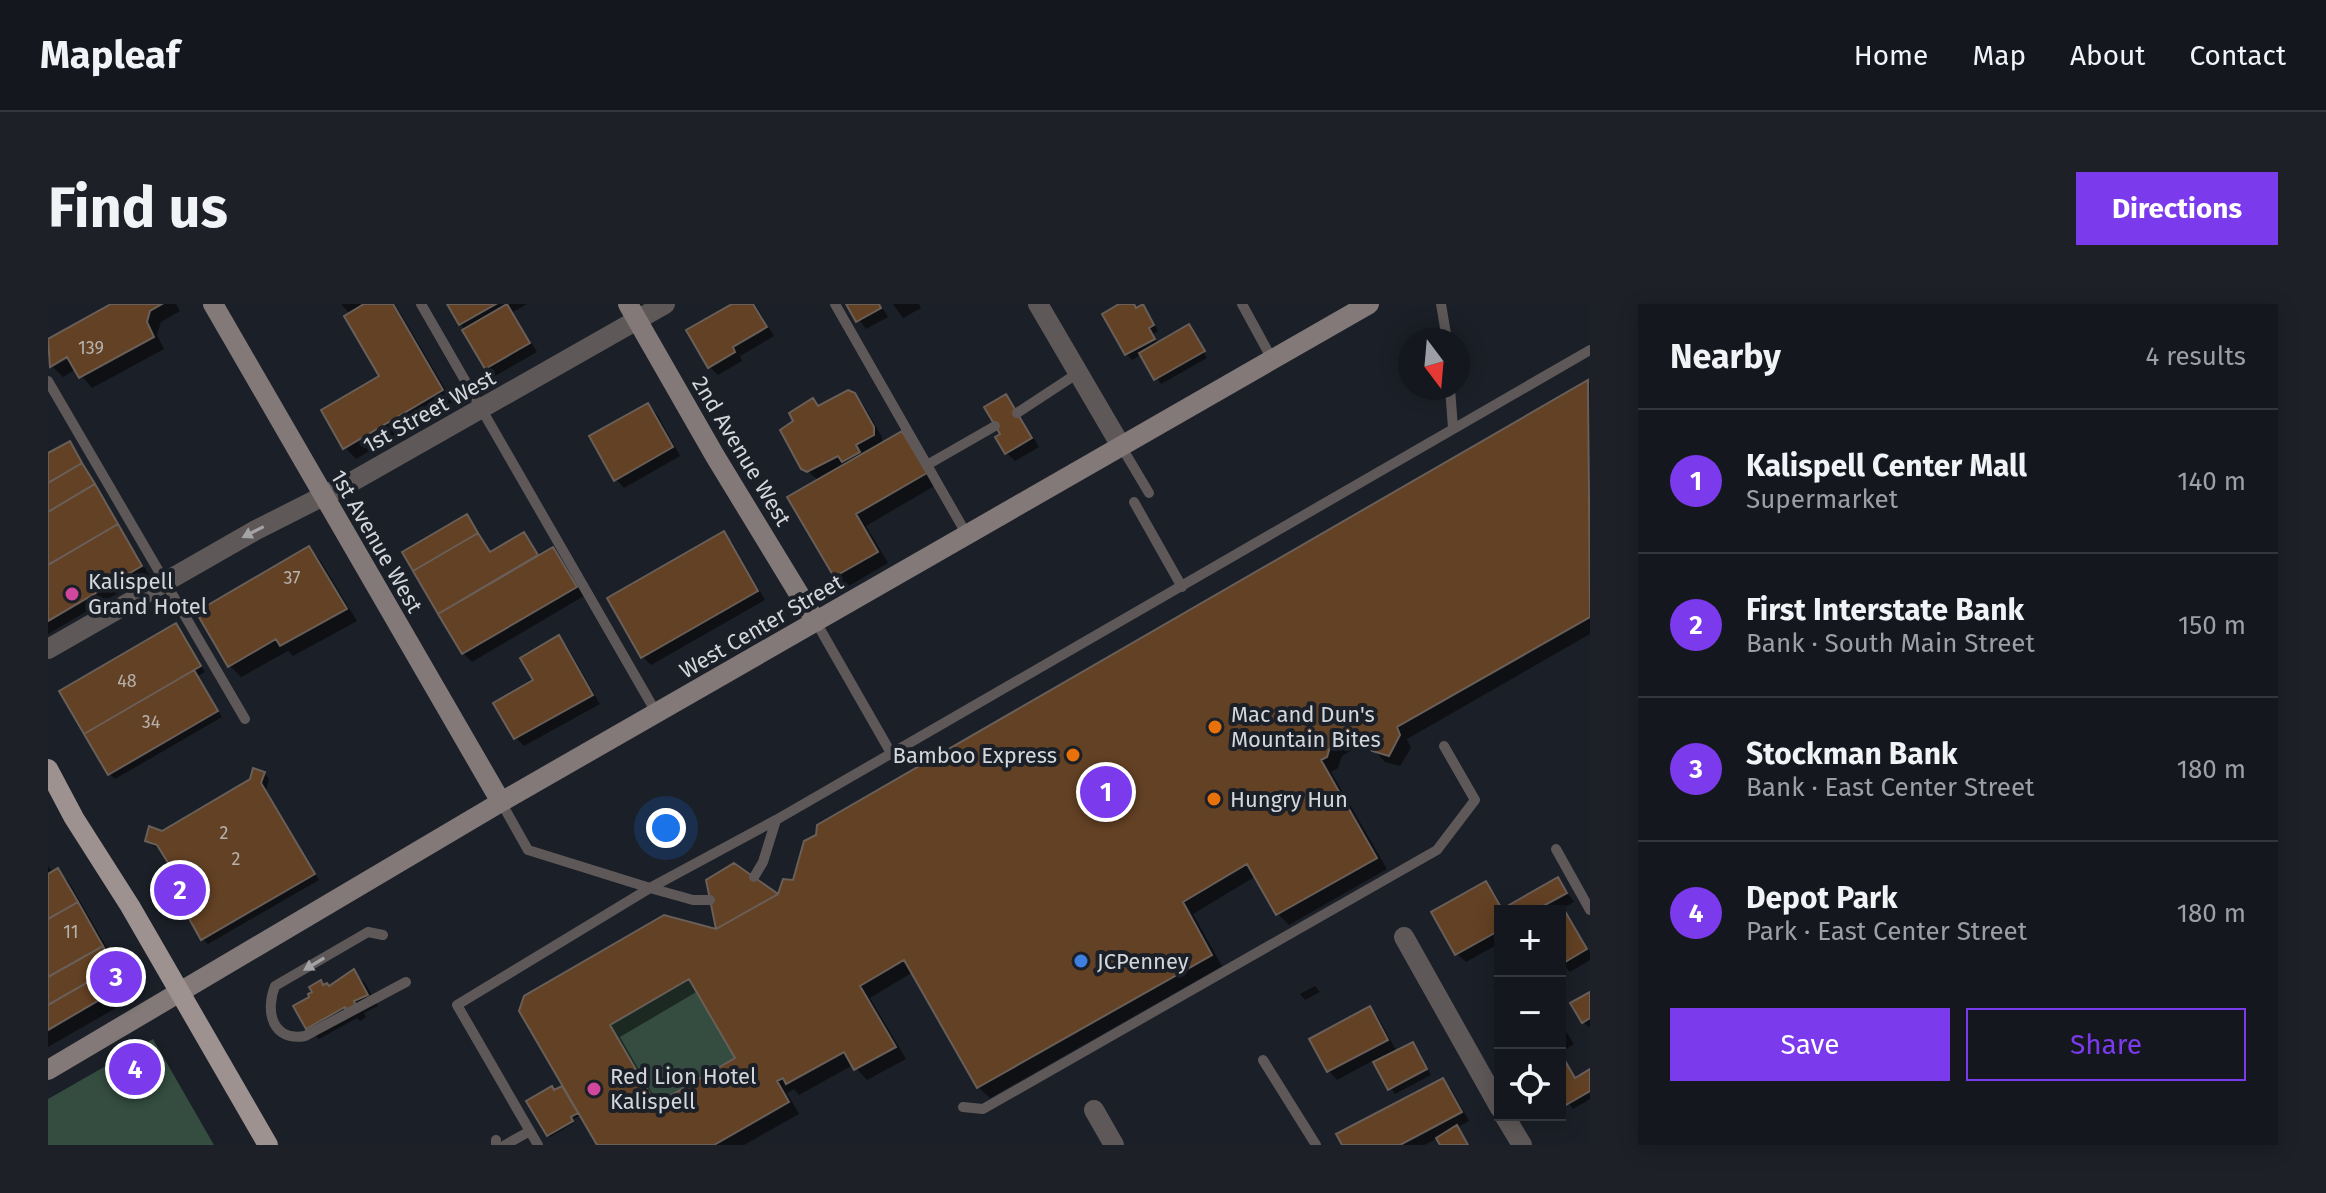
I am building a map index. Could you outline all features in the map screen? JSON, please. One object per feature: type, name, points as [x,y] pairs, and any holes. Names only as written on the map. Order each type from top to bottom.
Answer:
[{"type":"main road","points":[[48,769],[268,1145]]},
{"type":"street","name":"1st Avenue West","points":[[213,304],[501,802]]},
{"type":"street","name":"1st Street West","points":[[48,649],[256,530],[324,498],[481,409],[632,312],[665,304]]},
{"type":"street","points":[[1038,304],[1121,446]]},
{"type":"street","name":"West Center Street","points":[[48,1070],[501,802],[1369,304]]},
{"type":"street","name":"2nd Avenue West","points":[[632,312],[816,622]]},
{"type":"street","points":[[1404,937],[1494,1097]]},
{"type":"street","points":[[1094,1110],[1114,1145]]},
{"type":"street","points":[[1508,1121],[1522,1145]]},
{"type":"lane","points":[[421,304],[657,714]]},
{"type":"lane","points":[[835,304],[967,535]]},
{"type":"lane","points":[[1242,304],[1272,359]]},
{"type":"lane","points":[[1441,304],[1445,328]]},
{"type":"lane","points":[[538,1145],[457,1005],[650,888],[776,820],[1590,350]]},
{"type":"lane","points":[[1017,413],[1078,373]]},
{"type":"lane","points":[[48,381],[245,719]]},
{"type":"lane","points":[[1451,400],[1453,428]]},
{"type":"lane","points":[[927,465],[995,426]]},
{"type":"lane","points":[[1121,446],[1149,493]]},
{"type":"lane","points":[[1134,502],[1182,587]]},
{"type":"lane","points":[[816,622],[891,753]]},
{"type":"lane","points":[[963,1107],[983,1109],[1437,850],[1475,800],[1444,746]]},
{"type":"lane","points":[[501,802],[528,850],[594,873],[693,900],[710,900]]},
{"type":"lane","points":[[754,877],[763,862],[776,820]]},
{"type":"lane","points":[[1556,849],[1590,910]]},
{"type":"lane","points":[[383,935],[368,932],[275,986],[269,1002],[271,1017],[279,1030],[288,1035],[305,1036],[406,982]]},
{"type":"lane","points":[[1263,1060],[1316,1145]]},
{"type":"lane","points":[[499,1143],[530,1131]]},
{"type":"green space","points":[[689,979],[735,1058],[656,1104],[610,1025]]},
{"type":"green space","points":[[153,1039],[214,1145],[48,1145],[48,1099]]},
{"type":"building","points":[[111,304],[162,304],[150,311],[147,322],[154,337],[79,378],[67,357],[50,367],[48,339]]},
{"type":"building","points":[[364,304],[393,304],[443,390],[343,449],[321,410],[379,376],[344,316]]},
{"type":"building","points":[[447,304],[496,304],[459,325]]},
{"type":"building","points":[[507,304],[530,343],[485,369],[462,330]]},
{"type":"building","points":[[732,304],[753,304],[767,327],[733,347],[735,352],[708,368],[686,330]]},
{"type":"building","points":[[846,304],[879,304],[881,308],[856,322]]},
{"type":"building","points":[[1119,304],[1134,304],[1136,308],[1143,304],[1154,325],[1149,328],[1155,339],[1125,355],[1102,314]]},
{"type":"building","points":[[1189,324],[1205,351],[1154,380],[1139,353]]},
{"type":"building","points":[[1588,380],[1590,617],[1397,727],[1400,735],[1389,756],[1372,751],[1363,736],[1359,738],[1355,730],[1331,744],[1327,757],[1321,760],[1377,858],[1276,915],[1247,864],[1183,902],[1212,955],[977,1088],[904,960],[860,986],[896,1047],[854,1070],[844,1052],[786,1084],[783,1078],[777,1081],[789,1102],[714,1145],[597,1145],[519,1011],[524,996],[664,915],[716,929],[778,894],[783,879],[793,880],[804,841],[816,835],[817,825]],"holes":[[[689,979],[735,1058],[656,1104],[610,1025]]]},
{"type":"building","points":[[848,390],[855,393],[874,427],[874,435],[856,445],[860,452],[842,462],[838,456],[807,472],[801,469],[780,430],[793,421],[789,413],[813,398],[818,406]]},
{"type":"building","points":[[1006,394],[1032,438],[1005,454],[995,437],[1000,434],[984,407]]},
{"type":"building","points":[[648,403],[673,447],[614,481],[589,436]]},
{"type":"building","points":[[902,431],[927,473],[856,514],[878,552],[834,577],[787,497]]},
{"type":"building","points":[[70,441],[82,463],[48,483],[48,453]]},
{"type":"building","points":[[82,463],[95,484],[48,512],[48,483]]},
{"type":"building","points":[[95,484],[118,524],[48,565],[48,512]]},
{"type":"building","points":[[467,514],[478,533],[413,571],[402,552]]},
{"type":"building","name":"Kalispell Grand Hotel","points":[[118,524],[142,566],[48,621],[48,565]]},
{"type":"building","points":[[724,531],[758,591],[641,658],[607,598]]},
{"type":"building","points":[[524,532],[538,555],[438,614],[413,571],[478,533],[490,552]]},
{"type":"building","points":[[309,546],[347,609],[280,646],[276,639],[228,667],[196,612]]},
{"type":"building","points":[[553,547],[577,587],[462,654],[438,614]]},
{"type":"building","points":[[176,623],[201,666],[84,734],[59,691]]},
{"type":"building","points":[[559,635],[593,695],[514,739],[493,703],[533,680],[520,658]]},
{"type":"building","points":[[194,670],[218,711],[108,775],[84,734]]},
{"type":"building","points":[[253,768],[265,772],[261,783],[315,874],[201,940],[171,886],[180,882],[157,845],[145,841],[149,826],[162,831],[250,779]]},
{"type":"building","points":[[734,863],[778,894],[716,929],[706,880]]},
{"type":"building","points":[[58,868],[78,902],[48,919],[48,874]]},
{"type":"building","points":[[1558,877],[1567,893],[1545,905],[1509,905]]},
{"type":"building","points":[[1486,881],[1500,905],[1494,905],[1494,933],[1455,955],[1431,912]]},
{"type":"building","points":[[78,902],[103,946],[48,977],[48,919]]},
{"type":"building","points":[[1566,913],[1587,949],[1566,961]]},
{"type":"building","points":[[103,946],[114,967],[48,1005],[48,977]]},
{"type":"building","points":[[114,967],[125,985],[48,1030],[48,1005]]},
{"type":"building","points":[[354,969],[368,995],[354,1001],[356,1005],[347,1010],[345,1007],[306,1029],[293,1006],[309,997],[308,994],[312,992],[309,987],[321,980],[323,985],[327,983],[329,986]]},
{"type":"building","points":[[1590,992],[1590,1018],[1582,1023],[1570,1003]]},
{"type":"building","points":[[1370,1006],[1388,1040],[1327,1072],[1309,1039]]},
{"type":"building","points":[[1413,1042],[1427,1069],[1388,1090],[1373,1062]]},
{"type":"building","points":[[1566,1062],[1575,1078],[1590,1069],[1590,1091],[1566,1105]]},
{"type":"building","points":[[1443,1078],[1462,1112],[1400,1145],[1342,1145],[1336,1134]]},
{"type":"building","points":[[552,1086],[554,1090],[562,1086],[578,1113],[571,1117],[573,1121],[547,1136],[526,1101]]},
{"type":"building","points":[[1457,1125],[1468,1145],[1440,1145],[1436,1138]]},
{"type":"place","name":"Kalispell Grand Hotel","points":[[72,594]]},
{"type":"place","name":"Mac and Dun's Mountain Bites","points":[[1215,727]]},
{"type":"place","name":"Bamboo Express","points":[[1073,755]]},
{"type":"place","name":"Kalispell Center Mall","points":[[1106,792]]},
{"type":"place","name":"Hungry Hun","points":[[1214,799]]},
{"type":"place","name":"First Interstate Bank","points":[[180,890]]},
{"type":"place","name":"JCPenney","points":[[1081,961]]},
{"type":"place","name":"Stockman Bank","points":[[116,977]]},
{"type":"place","name":"Depot Park","points":[[135,1069]]},
{"type":"place","name":"Red Lion Hotel Kalispell","points":[[594,1089]]}]
